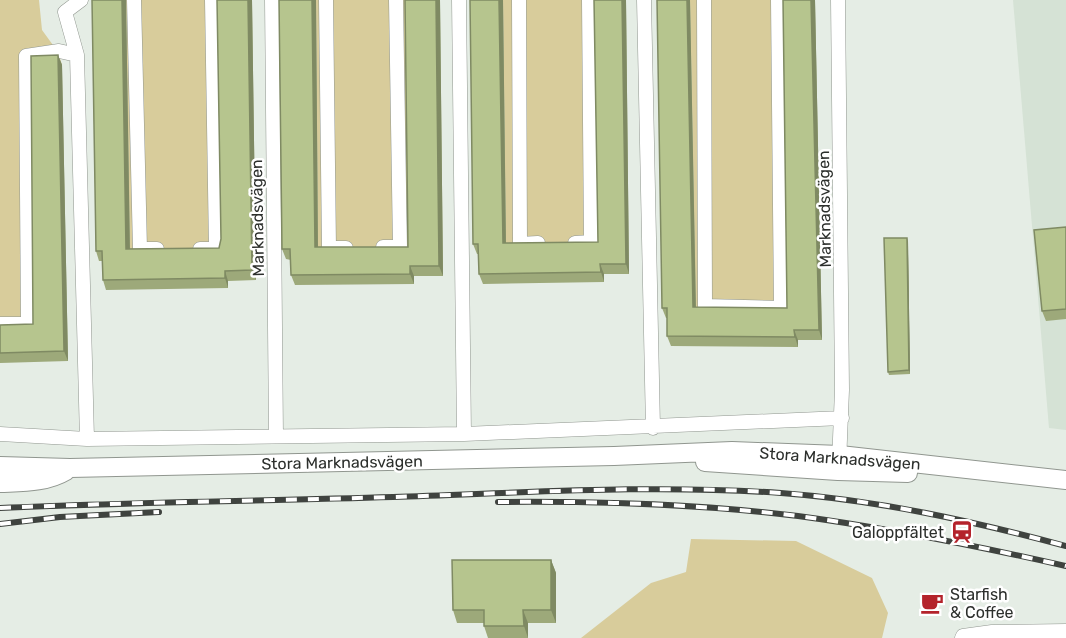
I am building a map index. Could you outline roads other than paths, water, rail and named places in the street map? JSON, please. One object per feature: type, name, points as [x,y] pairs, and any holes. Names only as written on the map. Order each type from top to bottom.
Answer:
[{"type":"street","points":[[81,0],[65,12],[77,55],[87,439]]},
{"type":"street","points":[[134,0],[140,249],[216,249],[212,0]]},
{"type":"street","name":"Marknadsvägen","points":[[272,0],[276,436]]},
{"type":"street","points":[[326,0],[329,248],[400,247],[396,0]]},
{"type":"street","points":[[459,0],[464,434]]},
{"type":"street","points":[[519,0],[520,244],[591,242],[589,0]]},
{"type":"street","points":[[644,0],[653,428]]},
{"type":"street","points":[[704,0],[705,306],[781,308],[778,0]]},
{"type":"street","name":"Marknadsvägen","points":[[838,0],[842,418],[839,463]]},
{"type":"street","points":[[0,324],[28,324],[26,56],[58,51],[77,55]]},
{"type":"street","points":[[0,434],[87,439],[464,434],[653,428],[842,418]]},
{"type":"street","name":"Stora Marknadsvägen","points":[[0,466],[70,468],[614,456],[839,463],[1066,480]]},
{"type":"street","name":"Stora Marknadsvägen","points":[[0,458],[48,458],[70,468]]},
{"type":"street","name":"Stora Marknadsvägen","points":[[839,463],[917,474],[1066,488]]},
{"type":"street","name":"Stora Marknadsvägen","points":[[0,483],[41,480],[57,476],[70,468]]},
{"type":"street","points":[[963,638],[963,636],[992,632],[1066,631]]},
{"type":"railway","points":[[0,508],[587,490],[733,490],[817,496],[889,506],[960,520],[1066,546]]},
{"type":"railway","points":[[498,502],[648,504],[798,516],[932,538],[1066,566]]},
{"type":"railway","points":[[0,524],[60,517],[159,512]]},
{"type":"place","name":"Galoppfältet","points":[[962,532]]},
{"type":"place","name":"Starfish & Coffee","points":[[932,603]]}]
